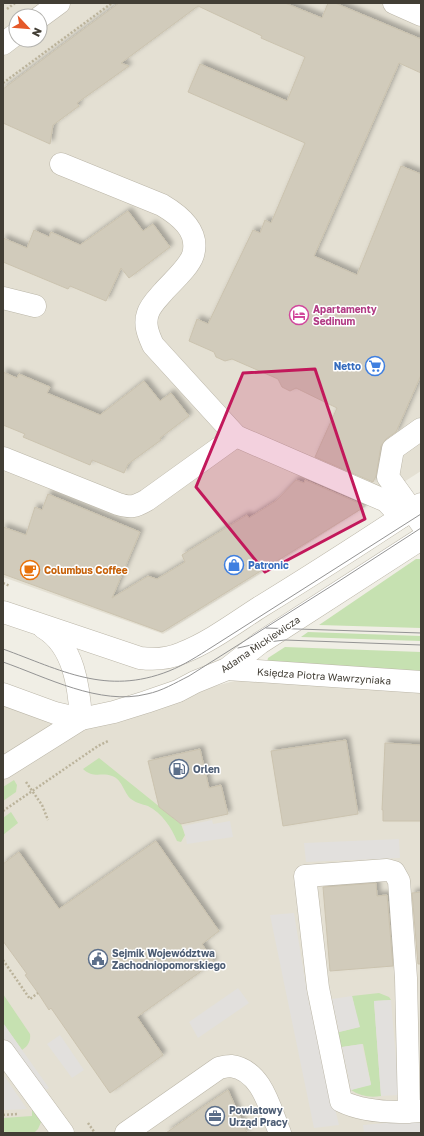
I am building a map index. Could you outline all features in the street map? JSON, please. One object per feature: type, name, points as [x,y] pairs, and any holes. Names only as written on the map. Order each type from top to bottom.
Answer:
[{"type":"street","points":[[48,11],[59,3]]},
{"type":"street","points":[[394,3],[421,15]]},
{"type":"street","points":[[60,164],[162,205],[176,213],[186,223],[192,233],[194,243],[193,255],[148,312],[146,325],[148,335],[153,345],[236,436],[414,513]]},
{"type":"street","points":[[3,298],[35,306]]},
{"type":"street","points":[[414,513],[388,477],[393,449],[421,428]]},
{"type":"street","points":[[3,458],[129,507],[138,505],[148,500],[236,436]]},
{"type":"street","points":[[3,612],[140,658],[163,659],[182,653],[201,644],[414,513]]},
{"type":"street","name":"Adama Mickiewicza","points":[[3,768],[81,719],[114,712],[146,702],[178,691],[195,682],[227,669],[260,643],[421,539]]},
{"type":"street","points":[[3,694],[54,713],[81,719],[75,675],[65,650],[55,636],[36,624]]},
{"type":"street","name":"Księdza Piotra Wawrzyniaka","points":[[227,669],[421,682]]},
{"type":"street","points":[[388,870],[394,872],[399,881],[415,1112],[373,1111],[352,1107],[341,1101],[318,988],[305,876],[388,870]]},
{"type":"street","points":[[3,1051],[63,1133]]},
{"type":"street","points":[[126,1133],[219,1068],[230,1066],[242,1069],[260,1084],[280,1133]]},
{"type":"path","points":[[3,11],[15,3]]},
{"type":"path","points":[[3,83],[112,3]]},
{"type":"path","points":[[3,811],[98,746],[115,738]]},
{"type":"path","points":[[25,780],[42,805],[48,820]]},
{"type":"path","points":[[3,960],[30,999],[38,993]]},
{"type":"highlighted area","points":[[315,369],[365,519],[265,572],[196,487],[243,373]]},
{"type":"shaded area","points":[[3,3],[421,3],[421,471],[163,634],[3,577]]},
{"type":"shaded area","points":[[238,680],[421,687],[421,1133],[3,1133],[3,702],[56,722]]},
{"type":"shaded area","points":[[212,820],[213,824],[230,821],[233,837],[187,844],[183,826]]},
{"type":"shaded area","points":[[399,839],[400,858],[306,862],[304,843]]},
{"type":"shaded area","points":[[294,913],[308,998],[339,1125],[314,1128],[270,915]]},
{"type":"shaded area","points":[[238,988],[249,1003],[198,1038],[189,1022]]},
{"type":"shaded area","points":[[352,996],[360,1027],[339,1032],[332,999]]},
{"type":"shaded area","points":[[391,1000],[399,1095],[381,1096],[374,1001]]},
{"type":"shaded area","points":[[3,1023],[49,1088],[41,1094],[3,1040]]},
{"type":"shaded area","points":[[60,1035],[84,1070],[72,1078],[47,1044]]},
{"type":"shaded area","points":[[362,1044],[371,1085],[351,1090],[342,1047]]},
{"type":"shaded area","points":[[3,1074],[27,1109],[5,1110],[3,1108]]},
{"type":"shaded area","points":[[421,1120],[421,1133],[364,1133],[363,1125]]},
{"type":"green space","points":[[416,559],[421,559],[421,628],[319,625]]},
{"type":"green space","points":[[308,632],[421,636],[421,641],[301,637]]},
{"type":"green space","points":[[285,647],[421,652],[421,674],[267,662],[268,658]]},
{"type":"green space","points":[[99,758],[181,824],[185,835],[181,842],[177,841],[169,826],[158,812],[131,799],[116,778],[108,775],[94,775],[83,769]]},
{"type":"green space","points":[[14,780],[17,785],[16,792],[3,801],[3,787]]},
{"type":"green space","points":[[11,812],[18,823],[3,835],[3,818]]},
{"type":"green space","points":[[379,993],[389,997],[391,1000],[374,1001],[381,1096],[369,1097],[351,1090],[371,1084],[363,1044],[342,1047],[339,1046],[335,1036],[339,1032],[359,1027],[352,996]]},
{"type":"green space","points":[[3,994],[30,1034],[29,1043],[22,1050],[3,1023]]},
{"type":"green space","points":[[32,1109],[42,1120],[38,1129],[34,1133],[3,1133],[3,1118],[32,1116]]},
{"type":"building","points":[[119,3],[285,3],[322,18],[328,3],[335,3],[421,39],[421,73],[399,63],[314,256],[357,275],[401,166],[421,174],[421,375],[396,432],[386,439],[381,446],[376,476],[373,482],[315,457],[337,408],[296,388],[290,391],[282,387],[278,379],[232,359],[225,361],[216,357],[214,352],[189,341],[197,319],[208,324],[253,230],[260,233],[265,220],[271,223],[305,143],[188,92],[200,64],[287,101],[305,57],[261,38],[262,36],[198,6],[121,63],[129,66],[77,103],[79,106],[53,125],[50,144],[3,123],[3,89]]},
{"type":"building","points":[[128,211],[143,231],[153,224],[170,247],[129,278],[121,268],[106,301],[70,286],[68,289],[3,262],[3,238],[27,248],[34,230],[49,237],[51,232],[80,245]]},
{"type":"building","points":[[3,372],[17,378],[19,374],[50,387],[47,393],[100,415],[144,381],[160,401],[171,393],[189,416],[160,438],[161,440],[128,464],[124,473],[92,460],[90,465],[23,437],[25,434],[3,425]]},
{"type":"building","points":[[296,480],[304,483],[305,480],[363,505],[361,509],[162,632],[3,574],[3,527],[26,535],[35,507],[42,510],[48,494],[140,532],[112,598],[148,576],[157,579],[185,562],[182,555],[247,515],[249,518],[276,501]]},
{"type":"building","points":[[346,740],[358,814],[283,826],[271,751]]},
{"type":"building","points":[[385,743],[421,745],[421,821],[383,821],[382,810]]},
{"type":"building","points":[[200,749],[209,788],[221,785],[228,814],[181,824],[159,807],[148,761]]},
{"type":"building","name":"Sejmik Województwa Zachodniopomorskiego","points":[[156,841],[219,931],[202,944],[214,962],[137,1017],[163,1055],[110,1093],[51,1008],[49,1010],[25,975],[27,974],[3,941],[3,864],[19,852],[59,909]]},
{"type":"building","points":[[376,883],[377,896],[387,895],[393,966],[330,971],[323,887]]},
{"type":"building","points":[[421,892],[421,964],[418,964],[412,893]]},
{"type":"building","name":"Powiatowy Urząd Pracy","points":[[228,1090],[247,1133],[166,1133],[203,1107]]},
{"type":"tram line","points":[[3,649],[64,672],[104,681],[125,681],[146,678],[169,671],[201,654],[421,514]]},
{"type":"tram line","points":[[3,662],[55,682],[92,693],[129,697],[153,693],[189,676],[421,528]]},
{"type":"tram line","points":[[266,628],[421,633]]},
{"type":"tram line","points":[[238,648],[260,643],[285,640],[421,645]]},
{"type":"place","name":"Apartamenty Sedinum","points":[[299,315]]},
{"type":"place","name":"Netto","points":[[375,366]]},
{"type":"place","name":"Patronic","points":[[234,565]]},
{"type":"place","name":"Columbus Coffee","points":[[30,570]]},
{"type":"place","name":"Orlen","points":[[179,769]]},
{"type":"place","name":"Sejmik Województwa Zachodniopomorskiego","points":[[98,959]]},
{"type":"place","name":"Powiatowy Urząd Pracy","points":[[215,1116]]}]
